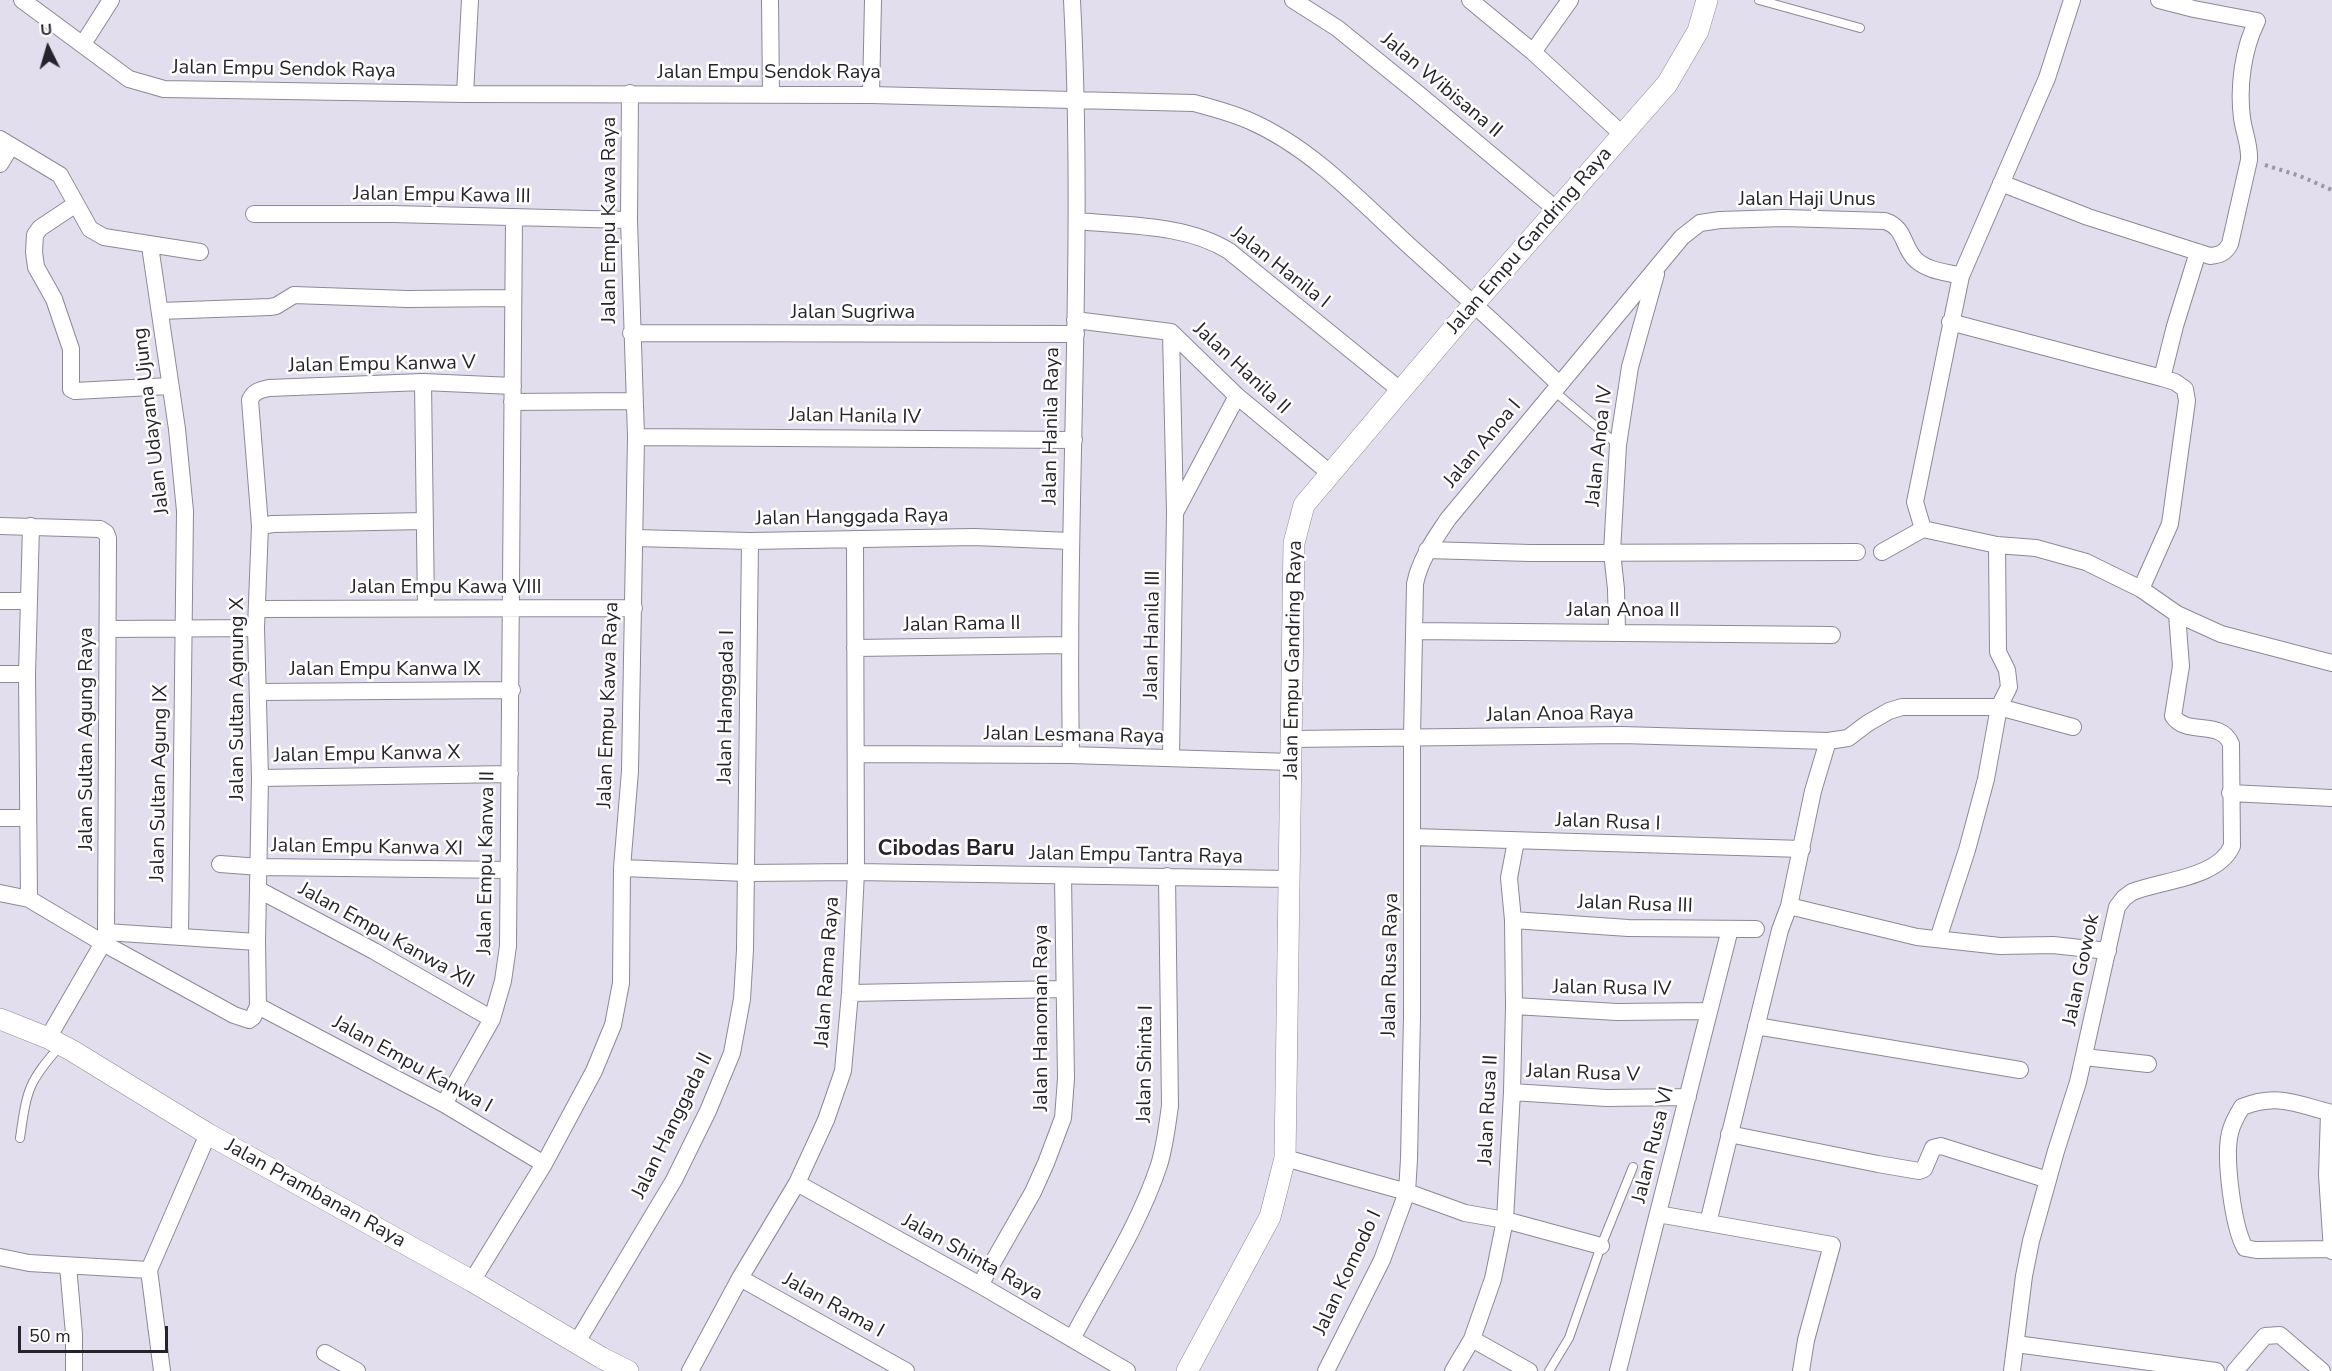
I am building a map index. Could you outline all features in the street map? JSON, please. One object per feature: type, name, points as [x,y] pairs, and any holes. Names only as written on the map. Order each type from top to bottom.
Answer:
[{"type":"street","name":"Jalan Empu Sendok Raya","points":[[22,0],[129,79],[164,89],[465,94],[871,94],[1194,103],[1225,111],[1252,122],[1288,142],[1318,164],[1474,304],[1557,388]]},
{"type":"street","points":[[83,44],[111,0]]},
{"type":"street","points":[[465,94],[470,0]]},
{"type":"street","points":[[770,0],[771,94]]},
{"type":"street","points":[[871,94],[873,0]]},
{"type":"street","name":"Jalan Hanila Raya","points":[[1071,755],[1068,645],[1078,221],[1072,0]]},
{"type":"street","name":"Jalan Wibisana II","points":[[1293,0],[1336,28],[1558,211]]},
{"type":"street","points":[[1470,0],[1533,52],[1623,135]]},
{"type":"street","points":[[1533,52],[1570,0]]},
{"type":"street","name":"Jalan Empu Gandring Raya","points":[[1187,1371],[1270,1217],[1285,1158],[1294,543],[1304,505],[1474,304],[1558,211],[1667,84],[1698,32],[1707,0]]},
{"type":"street","points":[[1923,529],[1915,502],[1961,276],[2046,78],[2072,0]]},
{"type":"street","points":[[2001,183],[2088,217],[2210,256],[2220,255],[2226,251],[2230,244],[2249,160],[2241,96],[2248,38],[2257,21],[2159,0]]},
{"type":"street","name":"Jalan Empu Kawa Raya","points":[[472,1281],[544,1164],[594,1071],[613,1025],[621,983],[622,868],[630,771],[636,437],[629,220],[630,93]]},
{"type":"street","points":[[0,164],[6,143],[60,175],[90,229],[104,237],[200,252]]},
{"type":"street","points":[[76,204],[40,228],[35,235],[36,267],[54,299],[71,349],[71,389],[75,391],[170,386]]},
{"type":"street","name":"Jalan Empu Kawa III","points":[[254,214],[393,214],[514,219],[629,220]]},
{"type":"street","name":"Jalan Haji Unus","points":[[1700,223],[1720,220],[1784,218],[1885,221],[1898,228],[1915,259],[1927,267],[1961,276]]},
{"type":"street","name":"Jalan Empu Kanwa II","points":[[444,1104],[492,1019],[503,981],[508,946],[512,690],[514,219]]},
{"type":"street","name":"Jalan Hanila I","points":[[1078,221],[1160,230],[1212,241],[1229,251],[1400,390]]},
{"type":"street","name":"Jalan Anoa I","points":[[1412,738],[1416,584],[1419,567],[1427,550],[1448,519],[1682,237],[1700,223]]},
{"type":"street","name":"Jalan Udayana Ujung","points":[[150,246],[177,429],[185,511],[183,628]]},
{"type":"street","points":[[2163,378],[2175,327],[2198,252]]},
{"type":"street","name":"Jalan Anoa IV","points":[[1617,631],[1612,552],[1618,445],[1630,368],[1657,268]]},
{"type":"street","points":[[160,311],[270,308],[294,295],[407,299],[512,298]]},
{"type":"street","points":[[1950,322],[2163,378],[2185,389],[2187,401],[2170,524],[2141,589]]},
{"type":"street","name":"Jalan Sugriwa","points":[[631,333],[1075,327]]},
{"type":"street","name":"Jalan Hanila II","points":[[1075,327],[1171,332],[1237,396],[1331,474]]},
{"type":"street","name":"Jalan Hanila III","points":[[1171,332],[1175,512],[1175,638],[1171,758]]},
{"type":"street","points":[[423,382],[426,608]]},
{"type":"street","name":"Jalan Empu Kanwa V","points":[[253,394],[269,388],[423,382],[512,394],[634,401]]},
{"type":"street","name":"Jalan Sultan Agnung X","points":[[253,394],[250,407],[260,526],[256,628],[260,778],[258,1006]]},
{"type":"street","name":"Jalan Hanila III","points":[[1175,512],[1237,396]]},
{"type":"street","name":"Jalan Hanila IV","points":[[636,437],[1074,440]]},
{"type":"street","points":[[260,526],[425,521]]},
{"type":"street","name":"Jalan Sultan Agung Raya","points":[[0,526],[100,529],[106,532],[108,538],[109,629],[104,937],[54,1041]]},
{"type":"street","points":[[29,899],[27,674],[31,526]]},
{"type":"street","points":[[1882,552],[1923,529],[1997,545],[2036,548],[2086,562],[2141,589],[2177,614],[2221,634],[2332,663]]},
{"type":"street","name":"Jalan Hanggada Raya","points":[[634,538],[750,541],[974,537],[1070,541]]},
{"type":"street","name":"Jalan Rama Raya","points":[[690,1371],[740,1278],[797,1183],[826,1120],[843,1071],[850,993],[856,872],[855,539]]},
{"type":"street","name":"Jalan Hanggada I","points":[[746,873],[750,541]]},
{"type":"street","points":[[1938,939],[1967,850],[1986,779],[1999,707],[2009,687],[2009,676],[1998,652],[1997,545]]},
{"type":"street","points":[[1427,550],[1530,553],[1857,552]]},
{"type":"street","points":[[0,601],[29,601]]},
{"type":"street","name":"Jalan Empu Kawa VIII","points":[[258,609],[633,608]]},
{"type":"street","name":"Jalan Gowok","points":[[2012,1371],[2024,1276],[2048,1180],[2084,1057],[2117,907],[2124,898],[2145,887],[2211,869],[2227,856],[2232,846],[2231,744],[2223,732],[2182,725],[2173,716],[2181,666],[2177,614]]},
{"type":"street","name":"Jalan Sultan Agung IX","points":[[180,937],[183,628]]},
{"type":"street","points":[[109,629],[256,628]]},
{"type":"street","name":"Jalan Anoa II","points":[[1414,631],[1617,631],[1832,635]]},
{"type":"street","name":"Jalan Rama II","points":[[855,648],[1068,645]]},
{"type":"street","points":[[0,674],[27,674]]},
{"type":"street","name":"Jalan Empu Kanwa IX","points":[[259,692],[512,690]]},
{"type":"street","name":"Jalan Anoa Raya","points":[[1292,738],[1622,735],[1828,741],[1848,738],[1862,727],[1898,708],[1999,707],[2073,728]]},
{"type":"street","name":"Jalan Rusa Raya","points":[[1407,1192],[1413,837],[1412,738]]},
{"type":"street","points":[[1708,1222],[1780,930],[1789,906],[1813,791],[1828,741]]},
{"type":"street","name":"Jalan Lesmana Raya","points":[[856,754],[1071,755],[1291,762]]},
{"type":"street","name":"Jalan Empu Kanwa X","points":[[260,778],[510,774]]},
{"type":"street","points":[[2230,793],[2332,798]]},
{"type":"street","points":[[0,818],[28,818]]},
{"type":"street","name":"Jalan Rusa I","points":[[1413,837],[1802,849]]},
{"type":"street","name":"Jalan Rusa II","points":[[1453,1371],[1472,1339],[1493,1279],[1505,1220],[1514,1006],[1513,920],[1509,878],[1516,841]]},
{"type":"street","name":"Jalan Empu Kanwa XI","points":[[220,864],[260,867],[509,870]]},
{"type":"street","name":"Jalan Empu Tantra Raya","points":[[622,868],[746,873],[856,872],[1290,879]]},
{"type":"street","name":"Jalan Hanggada II","points":[[577,1342],[674,1180],[708,1111],[732,1053],[742,999],[746,873]]},
{"type":"street","name":"Jalan Hanoman Raya","points":[[980,1285],[1033,1192],[1063,1118],[1066,1079],[1063,876]]},
{"type":"street","name":"Jalan Shinta I","points":[[1072,1338],[1138,1217],[1159,1164],[1166,1133],[1170,1106],[1167,876]]},
{"type":"street","name":"Jalan Empu Kanwa XII","points":[[259,890],[374,951],[492,1019]]},
{"type":"street","points":[[0,893],[29,899],[104,937],[243,1019],[249,1020],[253,1017],[258,1006]]},
{"type":"street","points":[[1789,906],[1917,937],[2000,946],[2053,945],[2108,951]]},
{"type":"street","name":"Jalan Rusa III","points":[[1513,920],[1628,928],[1756,929]]},
{"type":"street","name":"Jalan Rusa VI","points":[[1618,1371],[1730,928]]},
{"type":"street","points":[[104,937],[180,937],[257,942]]},
{"type":"street","points":[[850,993],[1064,989]]},
{"type":"street","name":"Jalan Empu Kanwa I","points":[[258,1006],[444,1104],[544,1164]]},
{"type":"street","name":"Jalan Rusa IV","points":[[1514,1006],[1617,1012],[1709,1011]]},
{"type":"street","name":"Jalan Prambanan Raya","points":[[0,1019],[54,1041],[208,1134],[628,1371]]},
{"type":"street","points":[[1756,1026],[2020,1070]]},
{"type":"street","points":[[2084,1057],[2148,1064]]},
{"type":"street","name":"Jalan Rusa V","points":[[1512,1092],[1606,1098],[1688,1097]]},
{"type":"street","points":[[2266,1099],[2283,1100],[2330,1113],[2327,1175],[2332,1250],[2245,1248],[2239,1238],[2229,1174],[2229,1134],[2242,1107],[2266,1099]]},
{"type":"street","points":[[162,1371],[149,1270],[208,1134]]},
{"type":"street","points":[[1730,1134],[1919,1171],[1924,1169],[1933,1148],[1941,1146],[2048,1180]]},
{"type":"street","points":[[1285,1158],[1407,1192],[1464,1213],[1505,1220],[1600,1246]]},
{"type":"street","name":"Jalan Shinta Raya","points":[[797,1183],[980,1285],[1127,1371]]},
{"type":"street","name":"Jalan Komodo I","points":[[1326,1371],[1382,1260],[1407,1192]]},
{"type":"street","points":[[1658,1214],[1832,1245],[1806,1340],[1801,1371]]},
{"type":"street","points":[[0,1257],[28,1263],[149,1270]]},
{"type":"street","points":[[68,1266],[74,1334],[74,1371]]},
{"type":"street","name":"Jalan Rama I","points":[[740,1278],[906,1371]]},
{"type":"street","points":[[2235,1371],[2265,1336],[2280,1335],[2322,1371]]},
{"type":"street","points":[[1472,1339],[1529,1371]]},
{"type":"street","points":[[2016,1344],[2216,1371]]},
{"type":"street","points":[[325,1353],[357,1371]]},
{"type":"lane","points":[[1759,0],[1860,28]]},
{"type":"lane","points":[[1557,388],[1618,445]]},
{"type":"lane","points":[[20,1138],[30,1084],[54,1041]]},
{"type":"lane","points":[[1549,1371],[1569,1338],[1600,1246],[1633,1167]]},
{"type":"path","points":[[2249,160],[2300,176],[2332,190]]},
{"type":"district","name":"Cibodas Baru","points":[[946,850]]}]
